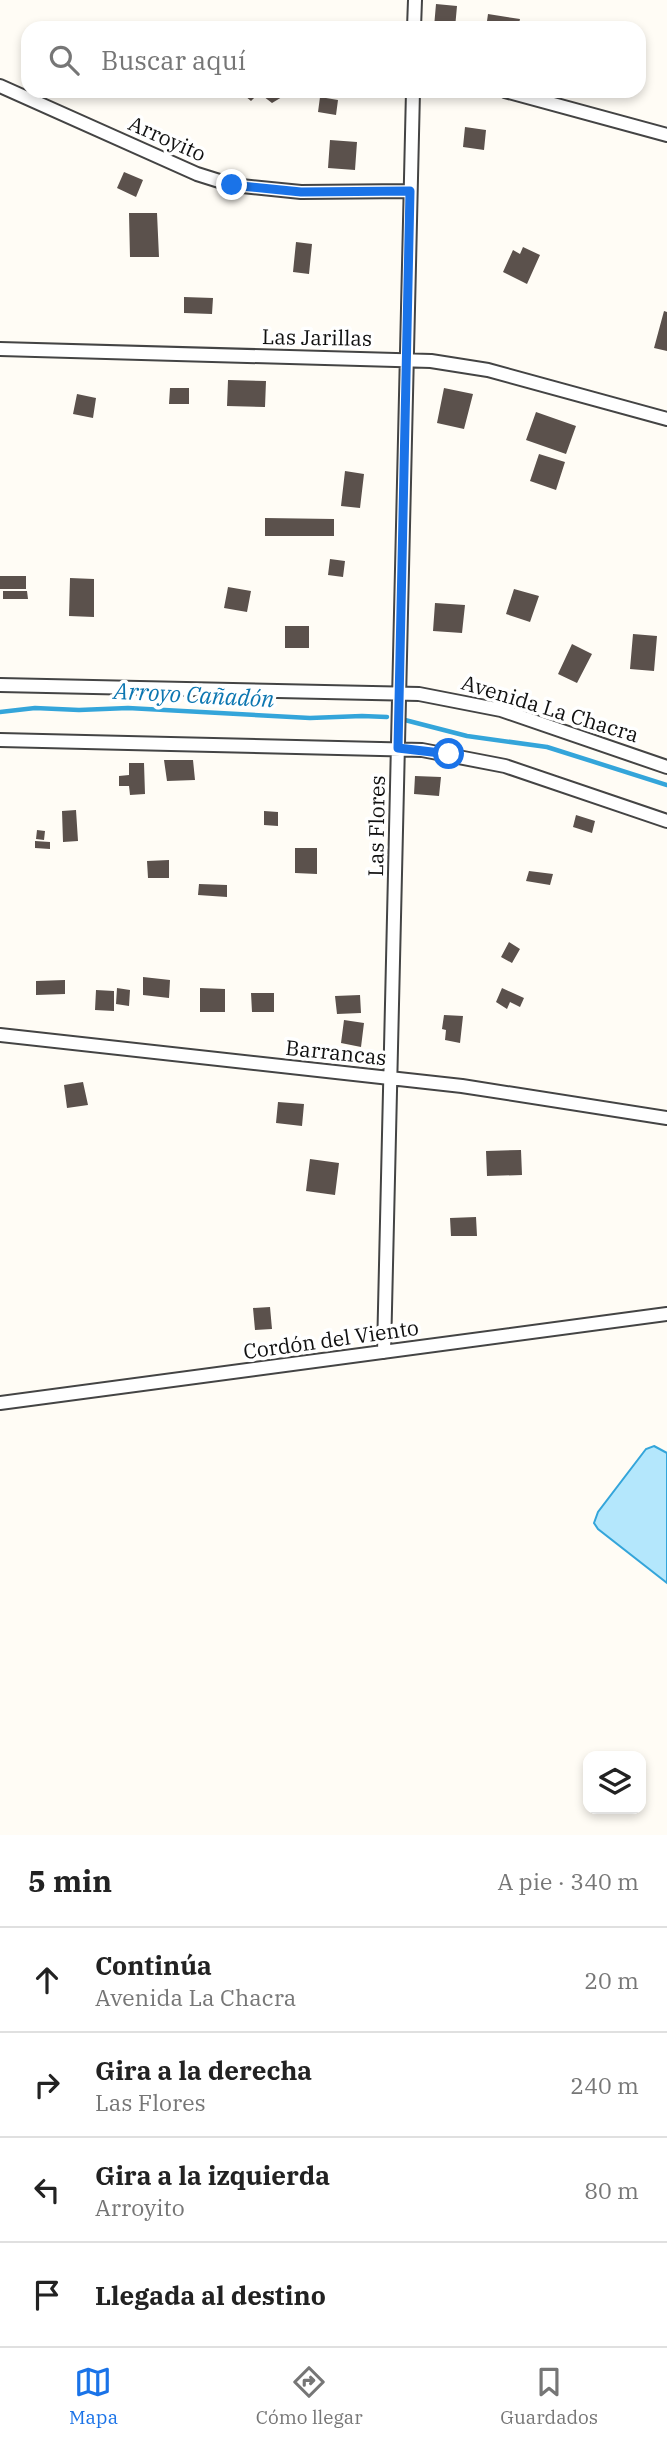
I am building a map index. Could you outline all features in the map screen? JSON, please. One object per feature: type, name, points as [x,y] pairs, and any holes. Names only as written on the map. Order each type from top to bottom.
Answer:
[{"type":"street","points":[[414,21],[415,0]]},
{"type":"street","name":"Arroyito","points":[[0,86],[21,95]]},
{"type":"street","name":"Arroyito","points":[[27,98],[197,174],[232,185],[301,192],[410,191]]},
{"type":"street","name":"Las Flores","points":[[384,1352],[413,98]]},
{"type":"street","points":[[531,98],[667,135]]},
{"type":"street","name":"Las Jarillas","points":[[0,349],[407,359],[488,370],[667,419]]},
{"type":"street","name":"Avenida La Chacra","points":[[0,685],[399,692],[444,697],[501,710],[667,767]]},
{"type":"street","points":[[0,740],[398,748],[449,754],[505,766],[667,821]]},
{"type":"street","name":"Barrancas","points":[[0,1035],[501,1092],[667,1118]]},
{"type":"street","name":"Cordón del Viento","points":[[0,1403],[667,1314]]},
{"type":"water","points":[[654,1446],[667,1453],[667,1583],[594,1523],[598,1512],[646,1449]]},
{"type":"building","points":[[436,4],[457,6],[456,21],[435,21]]},
{"type":"building","points":[[488,14],[520,19],[520,21],[487,21]]},
{"type":"building","points":[[266,98],[280,98],[272,103]]},
{"type":"building","points":[[320,98],[338,100],[336,115],[318,112]]},
{"type":"building","points":[[465,127],[486,130],[484,150],[463,147]]},
{"type":"building","points":[[330,140],[357,142],[355,170],[328,168]]},
{"type":"building","points":[[124,172],[143,180],[136,197],[117,188]]},
{"type":"building","points":[[129,213],[157,213],[159,257],[130,257]]},
{"type":"building","points":[[296,242],[312,244],[309,274],[293,272]]},
{"type":"building","points":[[523,247],[540,255],[527,284],[503,272],[513,250],[520,254]]},
{"type":"building","points":[[184,297],[213,298],[212,314],[184,313]]},
{"type":"building","points":[[664,311],[667,312],[667,351],[654,348]]},
{"type":"building","points":[[228,380],[266,381],[265,407],[227,406]]},
{"type":"building","points":[[170,388],[189,388],[189,404],[169,404]]},
{"type":"building","points":[[444,388],[473,394],[464,429],[437,423]]},
{"type":"building","points":[[77,394],[96,398],[93,418],[73,414]]},
{"type":"building","points":[[536,412],[576,426],[566,454],[526,440]]},
{"type":"building","points":[[539,454],[565,462],[556,490],[530,481]]},
{"type":"building","points":[[345,471],[364,474],[360,508],[341,506]]},
{"type":"building","points":[[265,518],[334,519],[334,536],[265,536]]},
{"type":"building","points":[[330,559],[345,561],[343,577],[328,575]]},
{"type":"building","points":[[0,576],[26,576],[26,589],[0,589]]},
{"type":"building","points":[[70,578],[94,579],[94,617],[69,616]]},
{"type":"building","points":[[228,587],[251,591],[247,612],[224,608]]},
{"type":"building","points":[[514,589],[539,596],[530,622],[506,614]]},
{"type":"building","points":[[3,591],[27,591],[28,599],[3,599]]},
{"type":"building","points":[[435,603],[465,605],[462,633],[433,631]]},
{"type":"building","points":[[285,626],[309,626],[309,648],[285,648]]},
{"type":"building","points":[[633,634],[657,636],[654,671],[630,669]]},
{"type":"building","points":[[572,644],[592,654],[577,683],[558,674]]},
{"type":"building","points":[[164,760],[193,760],[195,780],[167,781]]},
{"type":"building","points":[[129,763],[144,763],[145,794],[130,795],[129,786],[119,786],[119,776],[129,775]]},
{"type":"building","points":[[415,776],[441,777],[439,796],[414,794]]},
{"type":"building","points":[[76,810],[78,841],[63,842],[62,811]]},
{"type":"building","points":[[264,811],[278,812],[278,826],[264,825]]},
{"type":"building","points":[[576,815],[595,821],[592,833],[573,827]]},
{"type":"building","points":[[37,830],[45,831],[44,840],[36,839]]},
{"type":"building","points":[[35,841],[50,842],[50,849],[35,848]]},
{"type":"building","points":[[295,848],[317,848],[317,874],[295,873]]},
{"type":"building","points":[[169,860],[169,878],[148,878],[147,861]]},
{"type":"building","points":[[529,871],[553,874],[550,885],[526,881]]},
{"type":"building","points":[[199,884],[227,885],[227,897],[198,895]]},
{"type":"building","points":[[509,942],[520,949],[512,963],[501,957]]},
{"type":"building","points":[[143,977],[170,980],[169,998],[143,995]]},
{"type":"building","points":[[65,980],[65,994],[36,995],[36,981]]},
{"type":"building","points":[[117,988],[130,990],[129,1006],[116,1004]]},
{"type":"building","points":[[200,988],[225,989],[225,1012],[200,1012]]},
{"type":"building","points":[[502,988],[524,998],[520,1007],[510,1002],[507,1009],[496,1002]]},
{"type":"building","points":[[96,990],[114,991],[114,1011],[95,1010]]},
{"type":"building","points":[[251,993],[274,993],[274,1012],[252,1012]]},
{"type":"building","points":[[360,995],[361,1013],[337,1014],[335,996]]},
{"type":"building","points":[[444,1015],[463,1016],[460,1043],[445,1040],[446,1030],[442,1029]]},
{"type":"building","points":[[344,1020],[364,1023],[361,1047],[341,1043]]},
{"type":"building","points":[[83,1082],[88,1105],[67,1108],[64,1085]]},
{"type":"building","points":[[278,1102],[304,1104],[302,1126],[276,1123]]},
{"type":"building","points":[[521,1150],[522,1175],[487,1176],[486,1151]]},
{"type":"building","points":[[310,1159],[339,1163],[335,1195],[306,1191]]},
{"type":"building","points":[[476,1217],[477,1236],[451,1236],[450,1218]]},
{"type":"building","points":[[270,1307],[272,1329],[255,1330],[253,1308]]},
{"type":"waterway","name":"Arroyo Cañadón","points":[[0,712],[35,708],[128,708],[310,718],[387,717]]},
{"type":"waterway","name":"Arroyo Cañadón","points":[[401,719],[467,736],[547,747],[667,785]]},
{"type":"route","points":[[232,185],[301,192],[410,191],[398,748],[449,754]]}]
